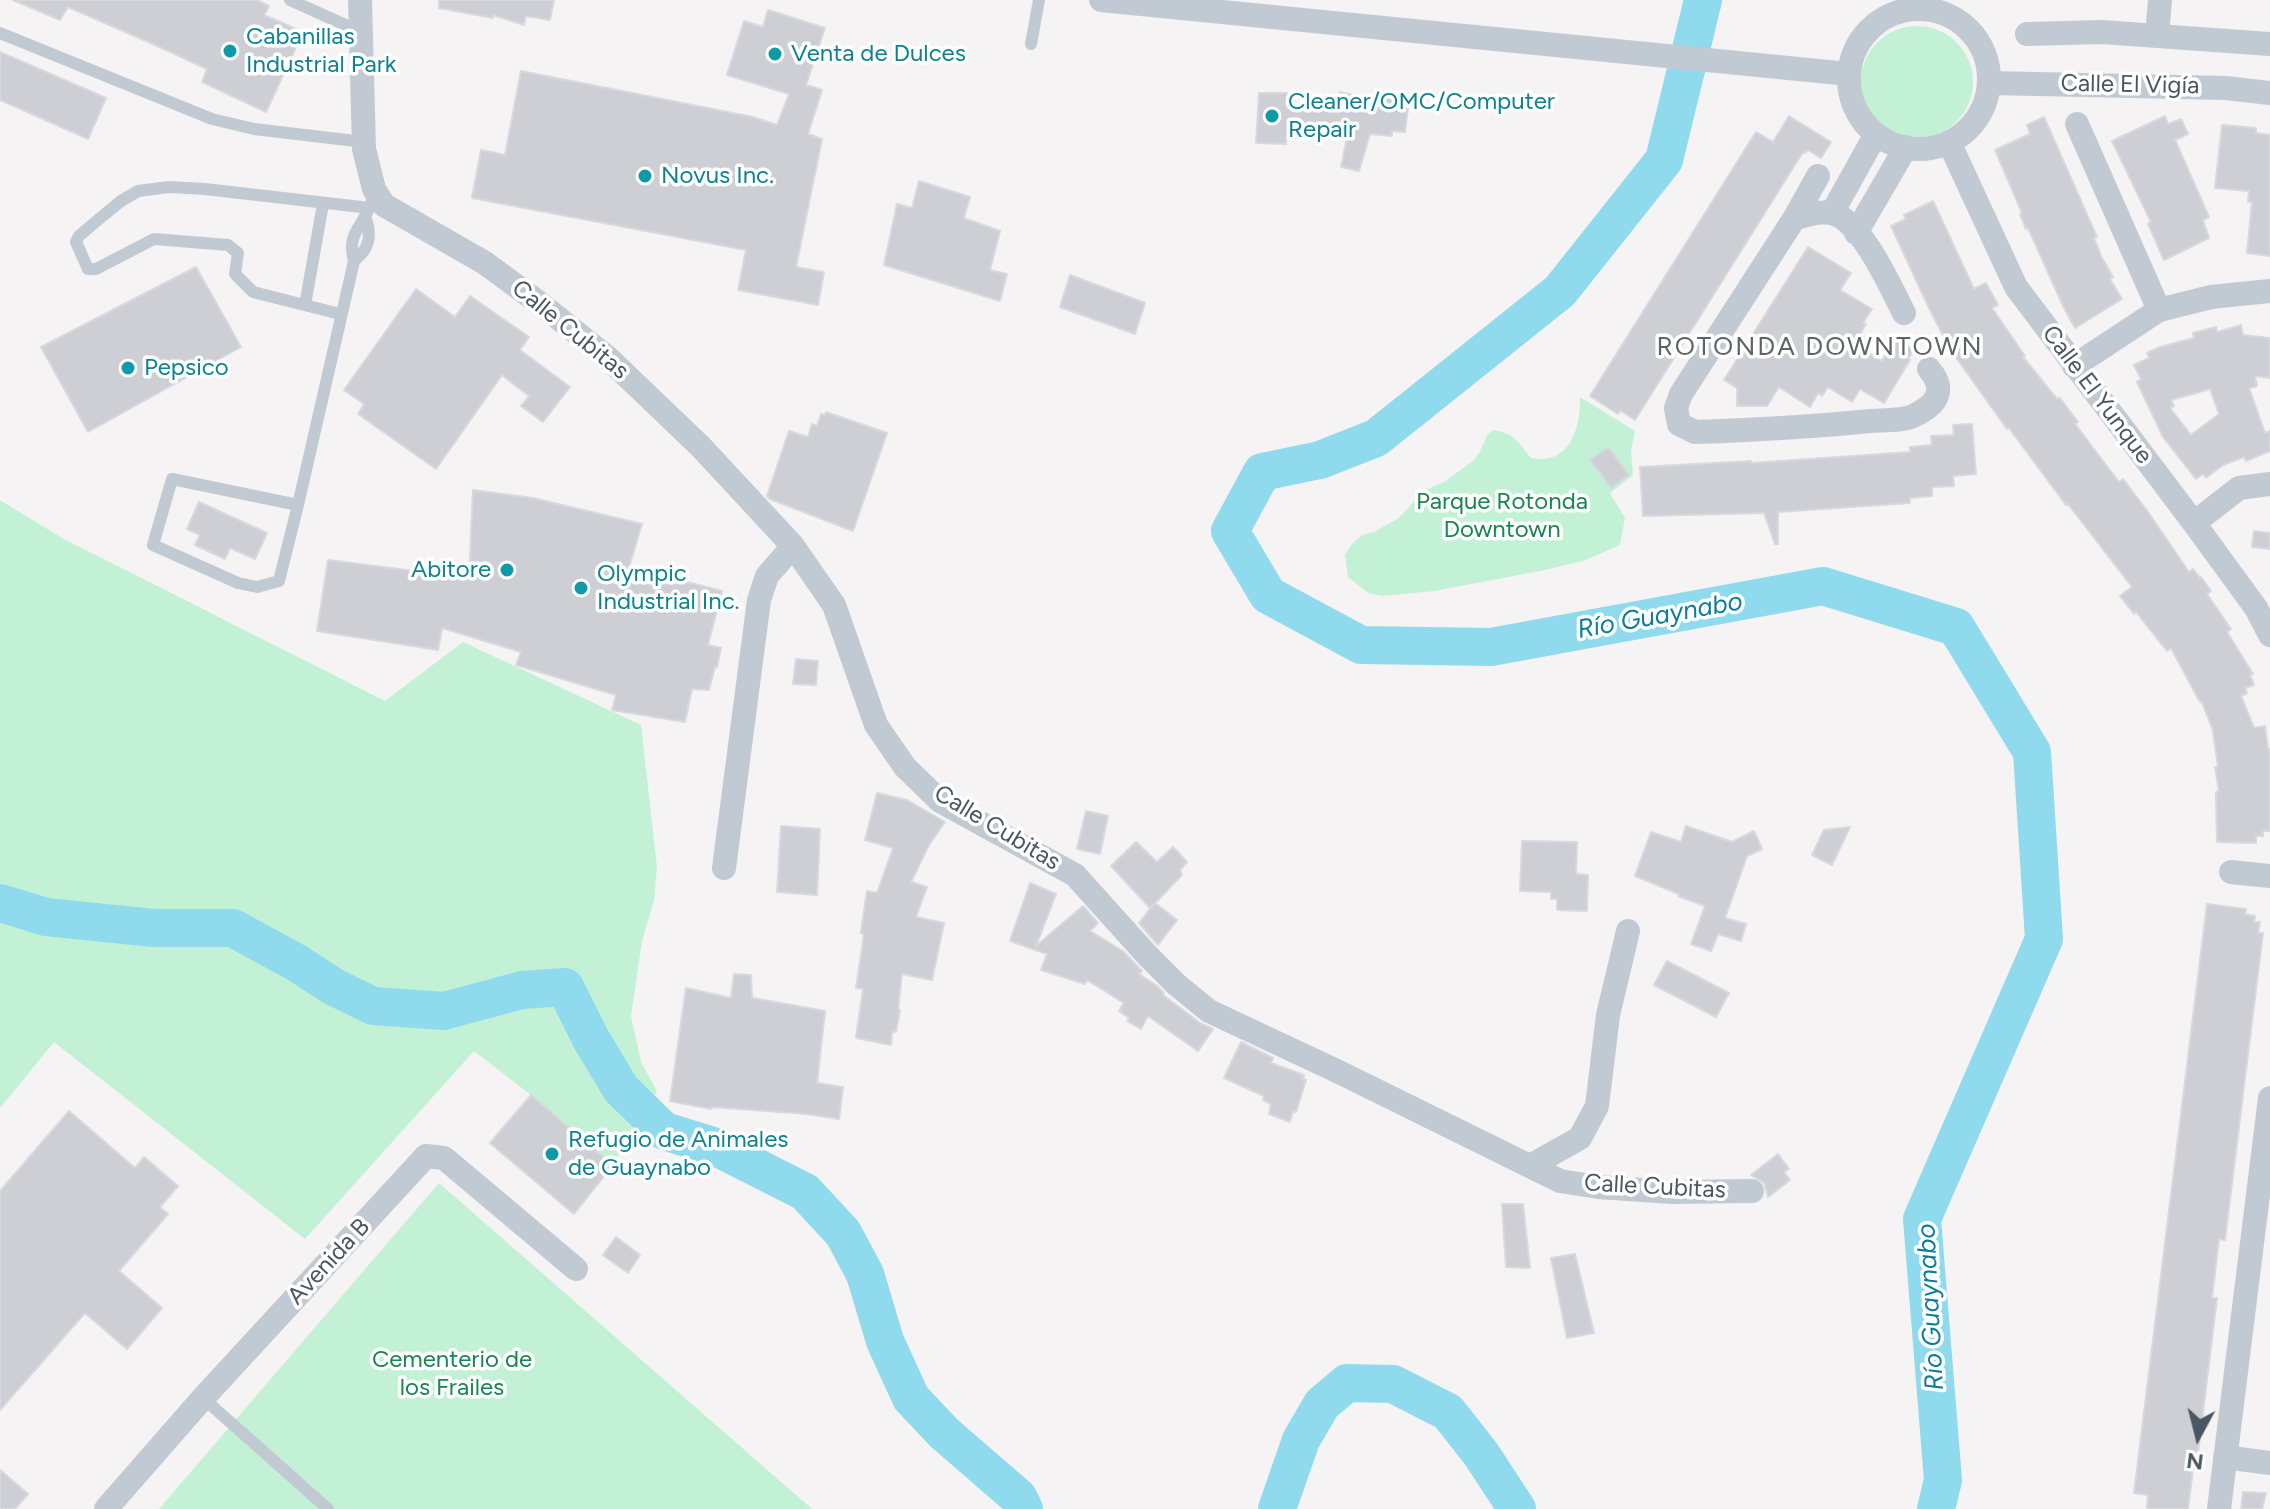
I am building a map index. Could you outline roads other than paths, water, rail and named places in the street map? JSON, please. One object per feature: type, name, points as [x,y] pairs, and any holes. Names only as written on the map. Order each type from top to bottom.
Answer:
[{"type":"street","points":[[360,0],[364,142],[370,206]]},
{"type":"street","points":[[1101,0],[1849,74]]},
{"type":"street","points":[[2157,36],[2160,0]]},
{"type":"street","points":[[1927,5],[1965,26],[1978,40],[1987,60],[1989,83],[1987,98],[1978,117],[1962,134],[1949,142],[1928,148],[1891,141],[1864,122],[1854,104],[1849,74],[1860,41],[1870,29],[1902,6],[1927,5]]},
{"type":"street","points":[[2027,34],[2102,32],[2270,44]]},
{"type":"street","name":"Calle El Vigía","points":[[1989,83],[2226,88],[2270,93]]},
{"type":"street","points":[[2077,124],[2159,310]]},
{"type":"street","points":[[1845,222],[1891,141]]},
{"type":"street","name":"Calle El Yunque","points":[[1949,142],[2016,287],[2194,523],[2256,608],[2270,635]]},
{"type":"street","points":[[1818,176],[1794,219],[1681,394],[1676,408],[1679,424],[1695,432],[1805,428],[1912,417],[1937,397],[1940,388],[1937,378],[1929,369]]},
{"type":"street","name":"Calle Cubitas","points":[[370,206],[384,205],[485,263],[607,357],[701,447],[793,546],[834,605],[876,725],[905,767],[940,801],[1075,875],[1147,955],[1209,1011],[1560,1181],[1672,1192],[1752,1191]]},
{"type":"street","points":[[1794,219],[1807,214],[1845,222],[1878,261],[1904,313]]},
{"type":"street","points":[[2074,366],[2159,310],[2211,297],[2270,291]]},
{"type":"street","points":[[2194,523],[2239,488],[2270,484]]},
{"type":"street","points":[[724,868],[759,600],[767,576],[793,546]]},
{"type":"street","points":[[2231,872],[2270,876]]},
{"type":"street","points":[[1530,1166],[1580,1138],[1597,1106],[1608,1015],[1628,931]]},
{"type":"street","points":[[2219,1509],[2225,1457],[2260,1265],[2270,1098]]},
{"type":"street","name":"Avenida B","points":[[106,1509],[203,1398],[426,1156],[444,1158],[576,1269]]},
{"type":"street","points":[[2225,1457],[2270,1463]]},
{"type":"lane","points":[[290,0],[361,32]]},
{"type":"lane","points":[[1031,44],[1039,0]]},
{"type":"lane","points":[[0,33],[212,119],[254,129],[364,142]]},
{"type":"lane","points":[[340,314],[253,292],[235,274],[238,253],[228,245],[154,239],[96,269],[88,269],[76,242],[79,236],[121,201],[138,191],[169,187],[323,204],[370,206]]},
{"type":"lane","points":[[305,305],[323,204]]},
{"type":"lane","points":[[298,505],[172,479],[153,545],[238,583],[257,587],[279,581],[298,505],[340,314],[354,261],[350,248],[355,229],[370,206]]},
{"type":"lane","points":[[203,1398],[328,1509]]},
{"type":"waterway","name":"Río Guaynabo","points":[[1703,0],[1664,160],[1560,291],[1376,438],[1320,460],[1262,472],[1230,531],[1268,595],[1361,645],[1491,647],[1823,586],[1956,627],[2032,752],[2044,939],[1922,1219],[1943,1480],[1936,1509]]},
{"type":"waterway","points":[[0,903],[46,917],[153,928],[233,928],[373,1006],[444,1011],[522,990],[565,987],[621,1089],[664,1131],[716,1147],[805,1192],[843,1233],[865,1274],[885,1341],[911,1398],[944,1433],[1018,1497],[1024,1509]]},
{"type":"waterway","points":[[1277,1509],[1301,1440],[1322,1404],[1347,1383],[1393,1384],[1448,1412],[1481,1454],[1517,1509]]},
{"type":"place","name":"Cabanillas Industrial Park","points":[[230,51]]},
{"type":"place","name":"Venta de Dulces","points":[[775,54]]},
{"type":"place","name":"Cleaner/OMC/Computer Repair","points":[[1272,116]]},
{"type":"place","name":"Novus Inc.","points":[[645,176]]},
{"type":"place","name":"Pepsico","points":[[128,368]]},
{"type":"place","name":"Abitore","points":[[507,570]]},
{"type":"place","name":"Olympic Industrial Inc.","points":[[581,588]]},
{"type":"place","name":"Refugio de Animales de Guaynabo","points":[[552,1154]]},
{"type":"district","name":"ROTONDA DOWNTOWN","points":[[1820,347]]},
{"type":"park label","name":"Parque Rotonda Downtown","points":[[1502,516]]},
{"type":"park label","name":"Cementerio de los Frailes","points":[[452,1374]]}]
